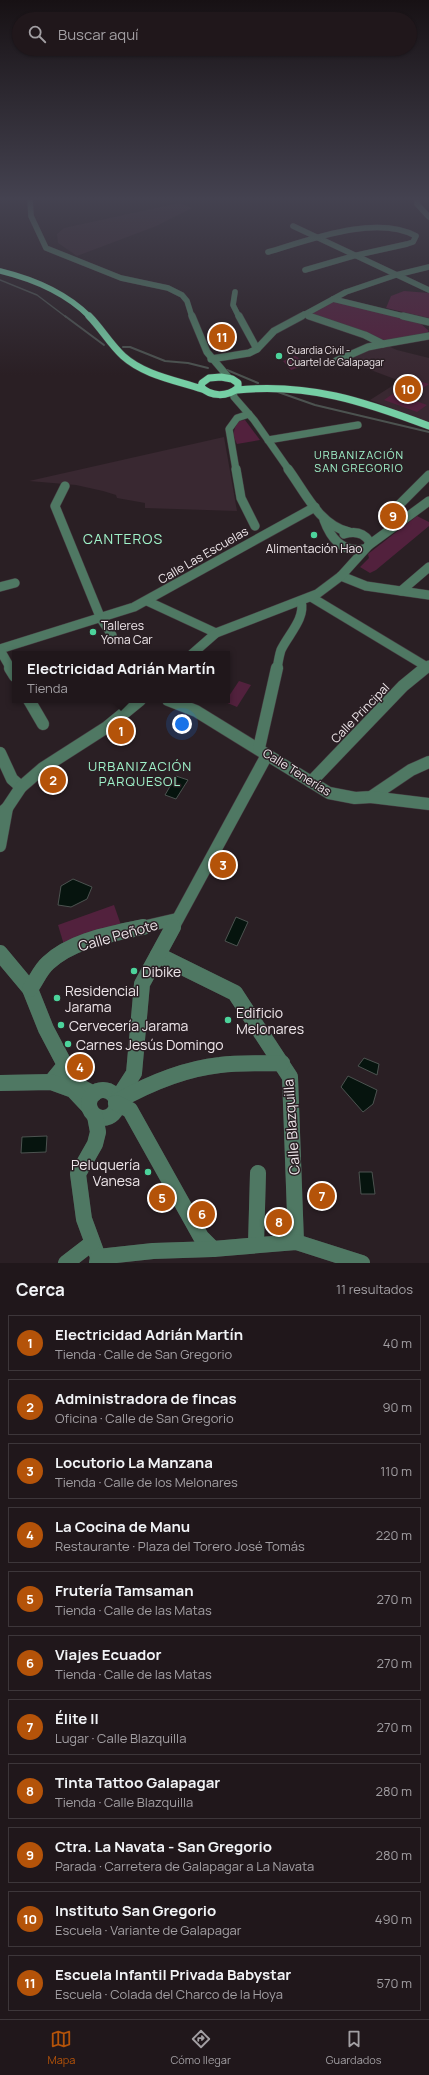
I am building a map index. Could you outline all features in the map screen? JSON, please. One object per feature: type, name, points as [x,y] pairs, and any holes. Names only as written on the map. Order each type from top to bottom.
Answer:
[{"type":"main road","points":[[0,271],[33,281],[55,291],[78,305],[95,322],[125,358],[149,372],[216,394],[261,388],[305,390],[333,394],[358,400],[429,426]]},
{"type":"main road","points":[[179,381],[229,378],[261,388]]},
{"type":"main road","points":[[202,389],[201,385],[207,379]]},
{"type":"main road","points":[[235,391],[239,386],[236,381]]},
{"type":"street","points":[[68,257],[121,278],[168,288],[182,295],[187,301],[203,347],[216,365],[229,378]]},
{"type":"street","points":[[305,270],[349,257]]},
{"type":"street","points":[[359,257],[429,290]]},
{"type":"street","points":[[211,359],[249,353],[257,349],[274,331],[333,298],[361,286],[429,267]]},
{"type":"street","points":[[235,292],[233,305],[257,349]]},
{"type":"street","points":[[333,298],[429,322],[429,326]]},
{"type":"street","points":[[304,314],[365,335],[383,344]]},
{"type":"street","points":[[336,361],[368,347],[429,336]]},
{"type":"street","points":[[207,379],[215,372],[216,365]]},
{"type":"street","points":[[235,391],[240,404],[268,440],[324,520],[330,533],[339,544],[350,551],[367,547]]},
{"type":"street","points":[[216,394],[240,404]]},
{"type":"street","points":[[249,414],[237,418],[231,424],[229,429],[241,498],[255,526],[270,532]]},
{"type":"street","points":[[268,440],[358,424]]},
{"type":"street","points":[[394,510],[429,475]]},
{"type":"street","points":[[65,486],[55,506],[101,619],[112,635]]},
{"type":"street","points":[[195,651],[216,633],[311,597],[325,589],[341,576],[367,547],[429,501]]},
{"type":"street","name":"Calle Las Escuelas","points":[[0,649],[101,619],[147,601],[315,507]]},
{"type":"street","points":[[324,520],[340,530],[364,535],[373,534],[396,524]]},
{"type":"street","points":[[255,526],[251,530],[251,536],[256,540]]},
{"type":"street","points":[[341,576],[345,561],[339,544],[339,537],[349,532]]},
{"type":"street","points":[[364,535],[370,541],[367,547]]},
{"type":"street","points":[[401,591],[429,567]]},
{"type":"street","points":[[341,576],[366,586],[429,594]]},
{"type":"street","points":[[0,587],[16,583]]},
{"type":"street","points":[[311,597],[428,666]]},
{"type":"street","points":[[147,601],[216,633]]},
{"type":"street","points":[[0,1083],[51,1082],[73,1090],[107,1117],[114,1111],[116,1102],[134,1073],[142,984],[263,752],[281,651],[301,615],[302,608],[296,602]]},
{"type":"street","points":[[0,649],[12,671]]},
{"type":"street","name":"Calle Principal","points":[[311,782],[403,686],[428,666]]},
{"type":"street","points":[[31,703],[43,724]]},
{"type":"street","points":[[0,846],[3,811],[21,787],[43,768],[107,727],[136,703]]},
{"type":"street","name":"Calle Tenerías","points":[[176,703],[196,711],[311,782],[337,796],[354,798],[371,797],[429,804]]},
{"type":"street","points":[[0,753],[12,779],[21,787]]},
{"type":"street","points":[[371,797],[411,770],[429,762]]},
{"type":"street","name":"Calle Peñote","points":[[30,989],[48,963],[67,950],[90,941],[176,919]]},
{"type":"street","points":[[0,953],[30,989],[46,1029],[65,1066],[75,1084],[93,1106],[98,1132],[95,1144],[78,1174],[84,1219],[96,1254]]},
{"type":"street","name":"Calle Blazquilla","points":[[158,955],[235,993],[290,1077],[296,1242]]},
{"type":"street","points":[[116,1102],[143,1086],[184,1072],[211,1066],[282,1063]]},
{"type":"street","points":[[51,1082],[65,1066]]},
{"type":"street","points":[[93,1106],[98,1092],[107,1090],[114,1096],[116,1102],[130,1110],[201,1236],[213,1249]]},
{"type":"street","points":[[256,1244],[258,1173]]},
{"type":"street","points":[[66,1263],[96,1254],[213,1249],[256,1244],[296,1242],[362,1263]]},
{"type":"shaded area","points":[[404,291],[429,293],[429,318],[386,308],[391,296]]},
{"type":"shaded area","points":[[332,301],[420,323],[429,331],[414,338],[384,340],[309,314]]},
{"type":"shaded area","points":[[388,346],[397,350],[429,358],[429,422],[370,400],[400,381],[344,360],[366,351]]},
{"type":"shaded area","points":[[295,356],[310,364],[291,370],[283,361]]},
{"type":"shaded area","points":[[412,379],[429,384],[417,392],[401,387]]},
{"type":"shaded area","points":[[394,393],[427,405],[417,412],[384,400]]},
{"type":"shaded area","points":[[245,420],[260,440],[237,444],[234,438],[234,429],[239,421]]},
{"type":"shaded area","points":[[224,437],[237,511],[145,508],[145,503],[117,498],[116,495],[103,491],[76,485],[29,481]]},
{"type":"shaded area","points":[[417,516],[429,522],[429,526],[376,570],[370,573],[360,567],[369,558],[368,554]]},
{"type":"shaded area","points":[[239,681],[251,685],[237,707],[227,703],[230,703],[230,694]]},
{"type":"shaded area","points":[[176,776],[188,780],[176,799],[165,795]]},
{"type":"shaded area","points":[[73,879],[92,887],[87,899],[71,907],[58,905],[61,886]]},
{"type":"shaded area","points":[[114,905],[121,925],[64,945],[58,925]]},
{"type":"shaded area","points":[[236,917],[248,922],[237,946],[225,941]]},
{"type":"shaded area","points":[[364,1058],[379,1064],[377,1075],[358,1066]]},
{"type":"shaded area","points":[[348,1076],[377,1090],[373,1104],[363,1112],[341,1087]]},
{"type":"shaded area","points":[[47,1136],[46,1152],[21,1153],[22,1137]]},
{"type":"shaded area","points":[[359,1172],[372,1172],[375,1194],[361,1194]]},
{"type":"waterway","points":[[0,280],[37,295],[66,317]]},
{"type":"waterway","points":[[65,316],[104,345]]},
{"type":"waterway","points":[[123,347],[130,347],[165,361],[188,363],[208,368]]},
{"type":"waterway","points":[[227,370],[258,383]]},
{"type":"waterway","points":[[278,392],[315,405],[429,432]]},
{"type":"place","name":"Escuela Infantil Privada Babystar","points":[[222,337]]},
{"type":"place","name":"Guardia Civil - Cuartel de Galapagar","points":[[279,356]]},
{"type":"place","name":"Instituto San Gregorio","points":[[408,389]]},
{"type":"place","name":"Ctra. La Navata - San Gregorio","points":[[393,516]]},
{"type":"place","name":"Alimentación Hao","points":[[314,535]]},
{"type":"place","name":"Talleres Yoma Car","points":[[93,632]]},
{"type":"place","name":"Electricidad Adrián Martín","points":[[121,731]]},
{"type":"place","name":"Administradora de fincas","points":[[53,780]]},
{"type":"place","name":"Locutorio La Manzana","points":[[223,865]]},
{"type":"place","name":"Dibike","points":[[134,971]]},
{"type":"place","name":"Residencial Jarama","points":[[57,998]]},
{"type":"place","name":"Edificio Melonares","points":[[228,1020]]},
{"type":"place","name":"Cervecería Jarama","points":[[61,1025]]},
{"type":"place","name":"Carnes Jesús Domingo","points":[[68,1044]]},
{"type":"place","name":"La Cocina de Manu","points":[[80,1067]]},
{"type":"place","name":"Peluquería Vanesa","points":[[148,1172]]},
{"type":"place","name":"Élite II","points":[[322,1196]]},
{"type":"place","name":"Frutería Tamsaman","points":[[162,1198]]},
{"type":"place","name":"Viajes Ecuador","points":[[202,1214]]},
{"type":"place","name":"Tinta Tattoo Galapagar","points":[[279,1222]]},
{"type":"district","name":"URBANIZACIÓN SAN GREGORIO","points":[[359,460]]},
{"type":"district","name":"CANTEROS","points":[[123,538]]},
{"type":"district","name":"URBANIZACIÓN PARQUESOL","points":[[140,774]]}]
